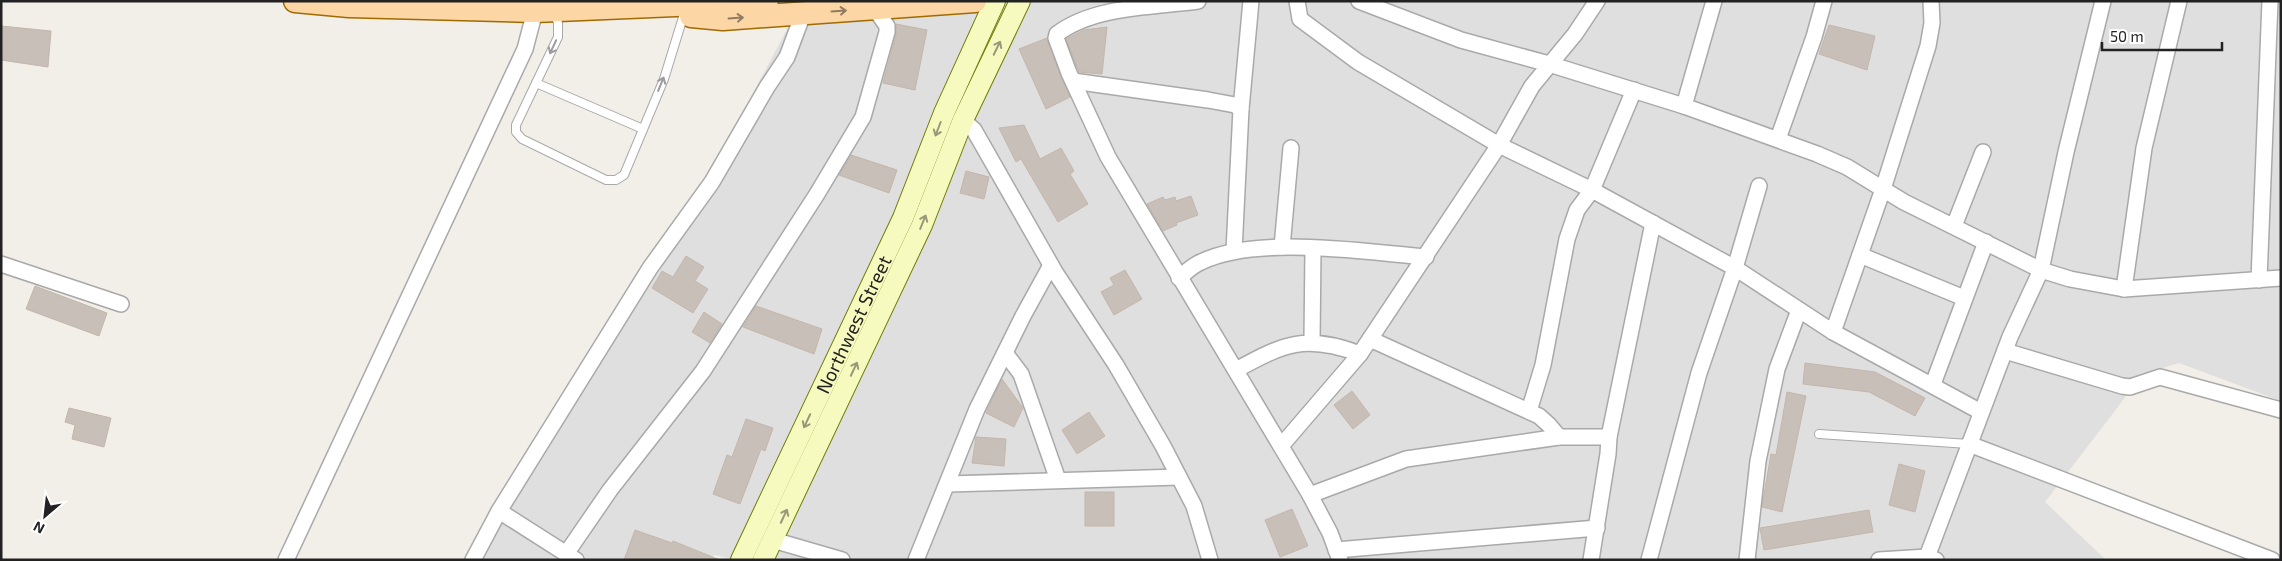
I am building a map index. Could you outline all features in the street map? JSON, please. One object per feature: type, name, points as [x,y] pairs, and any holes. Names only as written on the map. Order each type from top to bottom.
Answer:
[{"type":"main road","points":[[294,1],[349,6],[544,10],[657,4],[681,7],[767,1]]},
{"type":"main road","points":[[681,7],[694,17],[723,19],[975,1]]},
{"type":"main road","points":[[966,88],[995,1]]},
{"type":"main road","points":[[966,88],[1020,1]]},
{"type":"main road","name":"Northwest Street","points":[[764,560],[922,225],[963,120],[966,88]]},
{"type":"main road","name":"Northwest Street","points":[[741,560],[966,88]]},
{"type":"street","points":[[1198,1],[1100,14],[1069,25],[1057,34],[1056,38],[1073,81],[1108,157],[1310,495],[1338,555],[1598,528]]},
{"type":"street","points":[[1234,251],[1241,110],[1251,1]]},
{"type":"street","points":[[1297,1],[1300,19],[1337,48],[1499,145],[1592,190],[1735,268],[1833,332],[1933,384],[1981,412]]},
{"type":"street","points":[[1359,1],[1462,40],[1634,90],[1778,139],[1847,167],[1883,189],[2041,270],[2070,279],[2124,289],[2281,278]]},
{"type":"street","points":[[1281,446],[1360,354],[1499,145],[1532,86],[1575,34],[1597,1]]},
{"type":"street","points":[[1684,106],[1714,1]]},
{"type":"street","points":[[1778,139],[1814,37],[1824,1]]},
{"type":"street","points":[[1833,332],[1883,189],[1928,46],[1932,23],[1931,1]]},
{"type":"street","points":[[1879,560],[1931,558],[1981,412],[2005,350],[2041,270],[2066,152],[2103,1]]},
{"type":"street","points":[[2124,289],[2144,148],[2179,1]]},
{"type":"street","points":[[2259,280],[2270,1]]},
{"type":"street","points":[[499,511],[571,557],[610,490],[703,372],[864,117],[887,32],[887,26],[875,8]]},
{"type":"street","points":[[286,560],[544,10]]},
{"type":"street","points":[[473,560],[499,511],[650,268],[712,182],[767,87],[787,57],[804,14]]},
{"type":"street","points":[[1073,81],[1208,100],[1235,106],[1241,110]]},
{"type":"street","points":[[1529,411],[1543,365],[1567,240],[1577,210],[1592,190],[1634,90]]},
{"type":"street","points":[[963,120],[974,130],[1051,265],[1116,365],[1179,477],[1194,506],[1210,560]]},
{"type":"street","points":[[1282,247],[1291,148]]},
{"type":"street","points":[[1954,226],[1983,152]]},
{"type":"street","points":[[1649,560],[1700,373],[1735,268],[1759,186]]},
{"type":"street","points":[[1591,560],[1598,528],[1609,437],[1652,223]]},
{"type":"street","points":[[1933,384],[1986,242]]},
{"type":"street","points":[[1179,278],[1200,262],[1234,251],[1282,247],[1426,257]]},
{"type":"street","points":[[1312,341],[1313,249]]},
{"type":"street","points":[[1860,255],[1964,298]]},
{"type":"street","points":[[1,264],[121,304]]},
{"type":"street","points":[[916,560],[977,409],[1051,265]]},
{"type":"street","points":[[1748,560],[1758,461],[1777,369],[1799,310]]},
{"type":"street","points":[[1370,339],[1529,411],[1549,425],[1559,437]]},
{"type":"street","points":[[1236,370],[1273,350],[1312,341],[1342,347],[1360,354]]},
{"type":"street","points":[[2005,350],[2122,386],[2130,387],[2160,377],[2281,410]]},
{"type":"street","points":[[1005,353],[1021,374],[1058,480]]},
{"type":"street","points":[[1310,495],[1406,459],[1559,437],[1609,437]]},
{"type":"street","points":[[1969,444],[2272,560]]},
{"type":"street","points":[[948,484],[1179,477]]},
{"type":"street","points":[[773,540],[842,560]]},
{"type":"lane","points":[[544,10],[558,23],[558,37],[516,125],[516,132],[522,139],[606,180],[616,180],[624,175],[664,78],[681,7]]},
{"type":"lane","points":[[536,82],[643,129]]},
{"type":"lane","points":[[1819,434],[1969,444]]},
{"type":"shaded area","points":[[802,1],[2281,1],[2281,401],[2179,363],[2143,374],[2045,502],[2106,560],[737,560],[715,555],[707,560],[473,560],[694,204]]},
{"type":"building","points":[[896,24],[927,30],[915,90],[883,83],[896,35]]},
{"type":"building","points":[[1829,25],[1875,36],[1867,70],[1819,54]]},
{"type":"building","points":[[1,26],[51,31],[48,67],[1,60]]},
{"type":"building","points":[[1107,27],[1102,74],[1079,72],[1066,39],[1084,30]]},
{"type":"building","points":[[1047,38],[1070,97],[1046,109],[1019,49]]},
{"type":"building","points":[[1024,125],[1040,159],[1061,148],[1074,171],[1070,174],[1088,204],[1058,222],[1021,159],[1016,162],[999,128]]},
{"type":"building","points":[[851,155],[897,170],[889,193],[839,175]]},
{"type":"building","points":[[966,171],[989,177],[984,199],[960,193]]},
{"type":"building","points":[[1191,196],[1198,215],[1176,223],[1177,225],[1163,231],[1147,204],[1163,197],[1165,200],[1175,197],[1176,201]]},
{"type":"building","points":[[686,256],[704,267],[695,281],[708,289],[693,313],[652,288],[662,271],[673,277]]},
{"type":"building","points":[[1125,270],[1142,299],[1114,315],[1101,292],[1114,285],[1110,278]]},
{"type":"building","points":[[35,286],[107,313],[99,336],[26,309]]},
{"type":"building","points":[[756,306],[822,329],[814,354],[743,327]]},
{"type":"building","points":[[704,312],[722,324],[710,343],[692,332]]},
{"type":"building","points":[[1805,363],[1875,372],[1925,398],[1915,416],[1869,392],[1803,384]]},
{"type":"building","points":[[1002,379],[1023,408],[1014,427],[986,413]]},
{"type":"building","points":[[1352,391],[1370,415],[1353,429],[1334,405]]},
{"type":"building","points":[[1787,392],[1806,396],[1782,512],[1762,507],[1771,454],[1776,455]]},
{"type":"building","points":[[69,408],[111,418],[104,447],[72,439],[75,425],[65,422]]},
{"type":"building","points":[[1089,412],[1105,436],[1077,454],[1062,430]]},
{"type":"building","points":[[746,419],[773,428],[765,451],[761,449],[740,504],[713,494],[727,455],[732,457]]},
{"type":"building","points":[[976,437],[1006,439],[1004,466],[972,463]]},
{"type":"building","points":[[1899,464],[1925,471],[1915,512],[1889,505]]},
{"type":"building","points":[[1085,492],[1114,492],[1114,526],[1085,526]]},
{"type":"building","points":[[1292,509],[1308,546],[1280,557],[1265,520]]},
{"type":"building","points":[[1869,510],[1873,532],[1764,550],[1760,528]]},
{"type":"building","points":[[635,530],[672,543],[673,541],[720,560],[624,560]]}]
